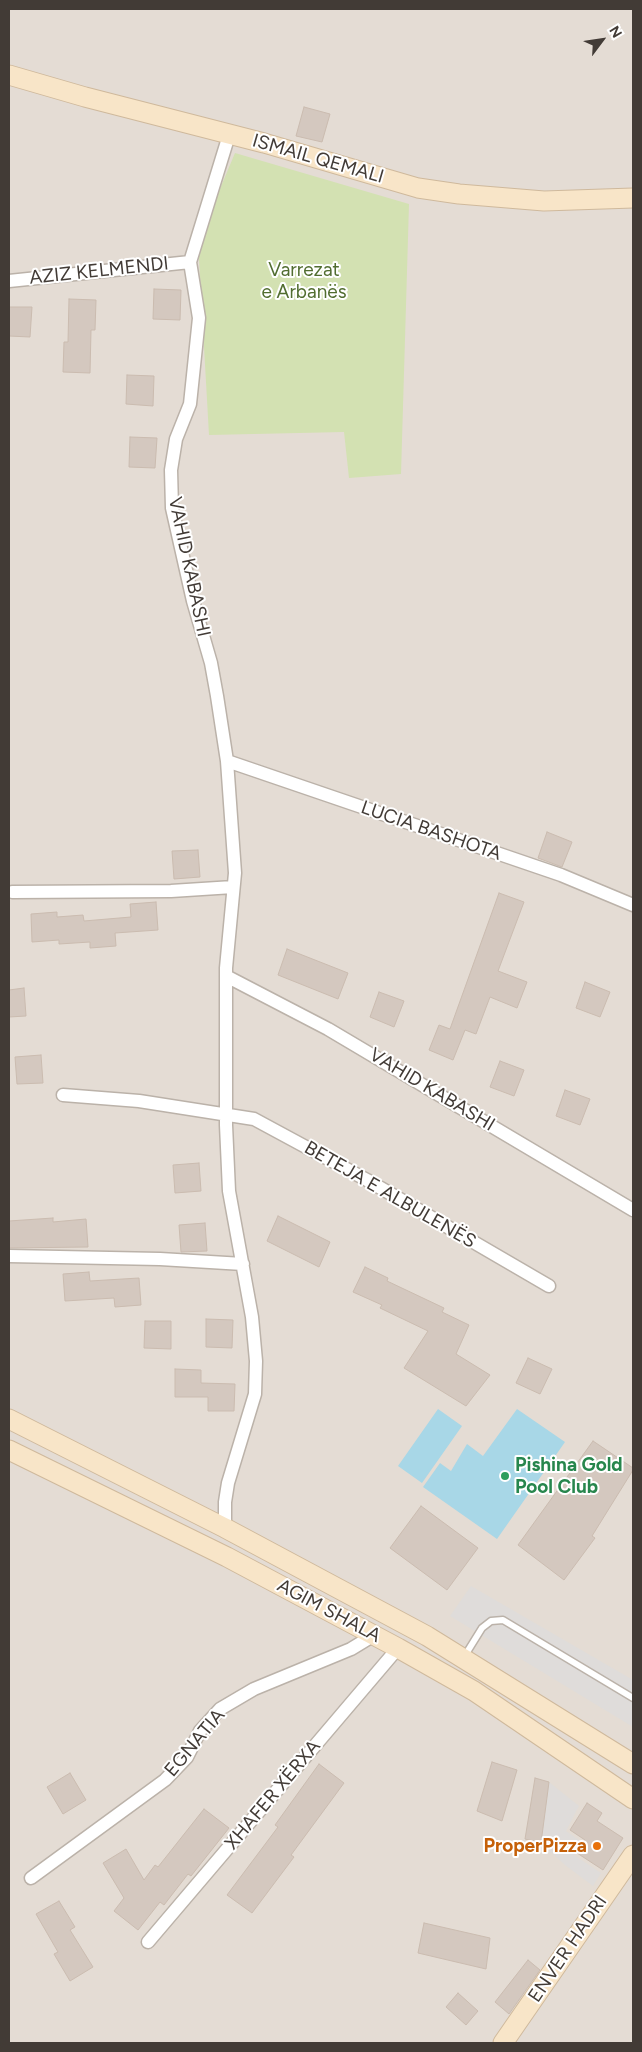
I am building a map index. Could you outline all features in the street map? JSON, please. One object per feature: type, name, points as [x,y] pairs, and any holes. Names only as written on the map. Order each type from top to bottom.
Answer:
[{"type":"main road","name":"ISMAIL QEMALI","points":[[9,75],[264,143],[418,188],[459,194],[544,201],[633,198]]},
{"type":"main road","points":[[9,1418],[225,1528],[427,1636],[633,1764]]},
{"type":"main road","name":"AGIM SHALA","points":[[9,1450],[227,1557],[398,1648],[474,1691],[633,1799]]},
{"type":"main road","name":"ENVER HADRI","points":[[503,2043],[633,1856]]},
{"type":"street","name":"VAHID KABASHI","points":[[225,1528],[225,1502],[228,1482],[255,1394],[256,1361],[243,1264],[229,1191],[226,1114],[226,976],[234,873],[227,761],[211,663],[193,601],[172,508],[171,470],[176,439],[190,404],[199,318],[190,262],[229,135]]},
{"type":"street","name":"AZIZ KELMENDI","points":[[9,281],[190,262]]},
{"type":"street","name":"LUCIA BASHOTA","points":[[227,761],[562,876],[633,905]]},
{"type":"street","points":[[12,892],[171,891],[233,887]]},
{"type":"street","name":"VAHID KABASHI","points":[[226,976],[328,1028],[633,1210]]},
{"type":"street","name":"BETEJA E ALBULENËS","points":[[63,1095],[139,1100],[254,1119],[367,1180],[549,1286]]},
{"type":"street","points":[[9,1256],[160,1259],[243,1264]]},
{"type":"street","name":"EGNATIA","points":[[31,1878],[165,1780],[187,1757],[200,1731],[220,1709],[254,1689],[351,1649],[374,1635]]},
{"type":"street","name":"XHAFER XËRXA","points":[[148,1942],[398,1648]]},
{"type":"lane","points":[[463,1658],[482,1628],[491,1621],[503,1620],[633,1698]]},
{"type":"shaded area","points":[[9,9],[633,9],[633,2043],[9,2043]]},
{"type":"shaded area","points":[[471,1586],[633,1680],[633,1727],[450,1616]]},
{"type":"shaded area","points":[[549,1782],[579,1806],[566,1831],[582,1842],[574,1855],[601,1873],[593,1886],[565,1865],[541,1843]]},
{"type":"green space","name":"Varrezat e Arbanës","points":[[235,153],[409,204],[401,474],[349,478],[344,432],[209,435],[198,241]]},
{"type":"water","points":[[438,1409],[462,1426],[422,1483],[398,1466]]},
{"type":"water","name":"Pishina Gold Pool Club","points":[[517,1409],[565,1442],[497,1539],[423,1487],[440,1463],[451,1471],[467,1444],[483,1456]]},
{"type":"building","points":[[304,107],[330,114],[322,142],[296,136]]},
{"type":"building","points":[[154,289],[181,290],[180,320],[153,319]]},
{"type":"building","points":[[69,299],[96,300],[95,330],[91,330],[90,373],[63,372],[64,342],[68,342]]},
{"type":"building","points":[[9,307],[32,307],[30,337],[9,336]]},
{"type":"building","points":[[127,375],[154,376],[153,406],[126,404]]},
{"type":"building","points":[[130,437],[157,438],[155,468],[129,467]]},
{"type":"building","points":[[547,832],[572,842],[562,867],[538,858]]},
{"type":"building","points":[[198,850],[200,877],[174,879],[172,851]]},
{"type":"building","points":[[499,893],[524,902],[498,971],[527,982],[517,1008],[490,997],[476,1034],[465,1030],[453,1060],[429,1050],[439,1025],[450,1029]]},
{"type":"building","points":[[156,902],[158,930],[115,933],[116,946],[90,948],[90,942],[59,944],[59,940],[32,942],[31,914],[57,912],[57,917],[83,915],[84,921],[131,917],[130,904]]},
{"type":"building","points":[[287,949],[348,973],[338,999],[278,975]]},
{"type":"building","points":[[585,982],[610,992],[600,1017],[576,1008]]},
{"type":"building","points":[[24,988],[26,1016],[9,1017],[9,990]]},
{"type":"building","points":[[379,992],[404,1001],[394,1027],[370,1017]]},
{"type":"building","points":[[41,1055],[43,1083],[17,1084],[15,1057]]},
{"type":"building","points":[[500,1061],[524,1070],[514,1096],[490,1087]]},
{"type":"building","points":[[565,1090],[590,1099],[580,1125],[556,1116]]},
{"type":"building","points":[[199,1163],[201,1191],[175,1193],[173,1165]]},
{"type":"building","points":[[278,1216],[330,1242],[319,1267],[267,1241]]},
{"type":"building","points":[[53,1218],[53,1222],[86,1219],[88,1247],[9,1248],[9,1221]]},
{"type":"building","points":[[205,1223],[207,1251],[181,1252],[179,1225]]},
{"type":"building","points":[[365,1267],[388,1278],[387,1281],[444,1308],[442,1312],[469,1325],[456,1354],[490,1375],[466,1406],[404,1368],[428,1331],[380,1308],[382,1305],[353,1292]]},
{"type":"building","points":[[89,1272],[90,1281],[139,1278],[141,1305],[115,1307],[114,1298],[65,1301],[63,1274]]},
{"type":"building","points":[[206,1319],[233,1320],[232,1348],[206,1347]]},
{"type":"building","points":[[145,1321],[171,1321],[171,1349],[144,1348]]},
{"type":"building","points":[[528,1358],[552,1369],[540,1394],[516,1383]]},
{"type":"building","points":[[175,1369],[201,1370],[201,1383],[235,1384],[234,1411],[208,1411],[208,1397],[175,1397]]},
{"type":"building","points":[[593,1441],[633,1468],[633,1470],[592,1536],[595,1538],[564,1580],[518,1545]]},
{"type":"building","points":[[421,1506],[478,1548],[447,1590],[390,1548]]},
{"type":"building","points":[[492,1762],[517,1770],[502,1821],[477,1811]]},
{"type":"building","points":[[319,1764],[344,1783],[291,1855],[294,1857],[252,1913],[227,1895],[278,1827],[275,1825]]},
{"type":"building","points":[[70,1773],[86,1800],[63,1814],[47,1787]]},
{"type":"building","points":[[535,1778],[549,1782],[541,1843],[525,1839]]},
{"type":"building","points":[[587,1803],[602,1813],[597,1821],[623,1838],[603,1870],[577,1853],[585,1840],[570,1830]]},
{"type":"building","points":[[204,1809],[229,1828],[191,1876],[188,1874],[164,1905],[160,1902],[138,1930],[114,1911],[124,1898],[103,1863],[126,1849],[144,1880],[155,1865],[158,1867]]},
{"type":"building","points":[[59,1901],[75,1927],[70,1930],[93,1967],[70,1981],[54,1954],[58,1952],[36,1914]]},
{"type":"building","points":[[424,1923],[490,1938],[486,1969],[418,1953]]},
{"type":"building","points":[[528,1960],[540,1970],[509,2014],[495,2002]]},
{"type":"building","points":[[458,1993],[478,2011],[466,2025],[446,2007]]},
{"type":"place","name":"Pishina Gold Pool Club","points":[[505,1476]]},
{"type":"place","name":"ProperPizza","points":[[597,1846]]}]
